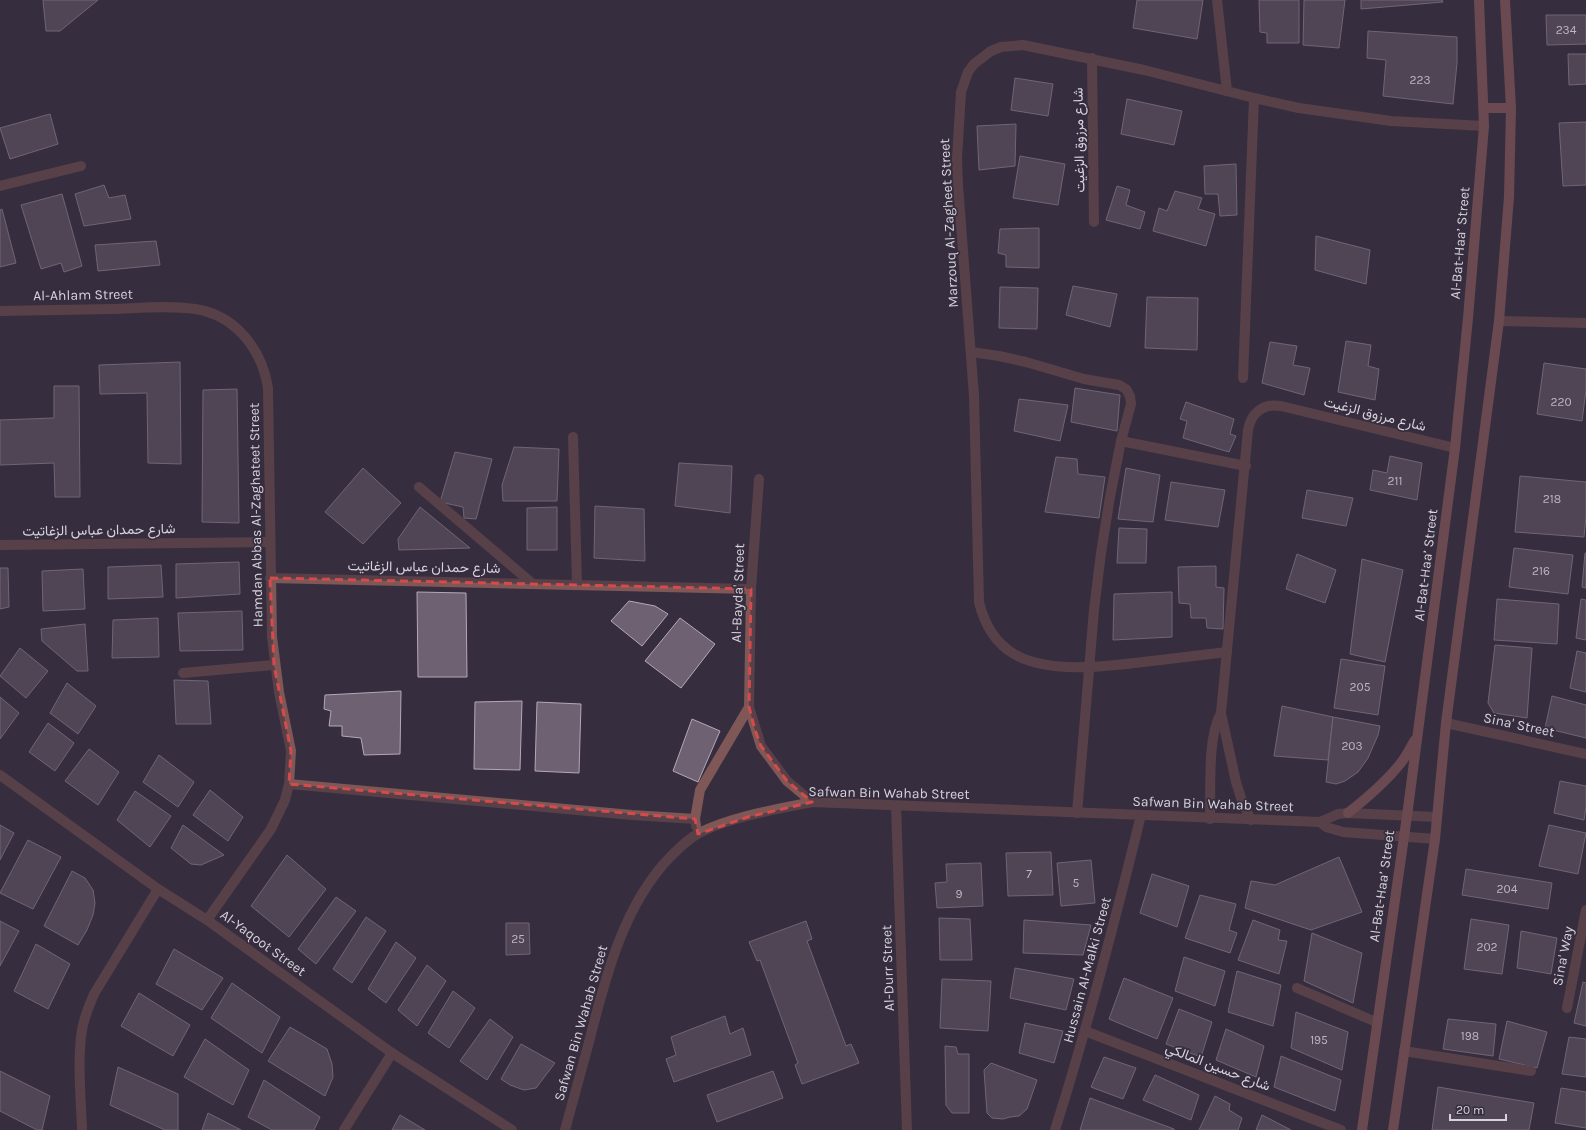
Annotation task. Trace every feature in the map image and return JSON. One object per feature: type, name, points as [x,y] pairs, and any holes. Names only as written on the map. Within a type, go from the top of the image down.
[{"type":"street","points":[[1217,0],[1227,91]]},
{"type":"street","name":"Al-Bat-Haa’ Street","points":[[1362,1130],[1376,1022],[1407,816],[1455,448],[1468,318],[1484,126],[1479,0]]},
{"type":"street","points":[[1393,1130],[1435,839],[1446,724],[1499,321],[1509,197],[1511,108],[1505,0]]},
{"type":"street","name":"Marzouq Al-Zagheet Street","points":[[1227,652],[1111,666],[1090,667],[1054,665],[1036,662],[1019,656],[1003,646],[994,637],[987,626],[982,615],[978,590],[975,433],[971,352],[958,185],[958,130],[963,82],[974,64],[992,51],[1002,47],[1023,45],[1092,58],[1299,108],[1383,120],[1484,126]]},
{"type":"street","name":"شارع مرزوق الزغيت","points":[[1092,58],[1094,222]]},
{"type":"street","points":[[1243,378],[1254,98]]},
{"type":"street","points":[[1484,108],[1511,108]]},
{"type":"street","points":[[0,186],[81,166]]},
{"type":"street","name":"Al-Ahlam Street","points":[[0,311],[166,308]]},
{"type":"street","name":"Hamdan Abbas Al-Zaghateet Street","points":[[166,308],[196,309],[223,319],[245,337],[254,348],[261,361],[268,388],[270,615],[274,664],[291,751],[289,784],[285,800],[271,829],[207,920]]},
{"type":"street","points":[[1499,321],[1586,323]]},
{"type":"street","points":[[971,352],[1020,360],[1084,379],[1122,387],[1128,392],[1131,400],[1121,441],[1101,553],[1077,813]]},
{"type":"street","name":"شارع مرزوق الزغيت","points":[[1221,713],[1246,466],[1248,430],[1252,418],[1256,412],[1268,406],[1274,405],[1288,407],[1455,448]]},
{"type":"street","points":[[573,437],[577,584]]},
{"type":"street","points":[[1121,441],[1246,466]]},
{"type":"street","name":"Al-Bayda' Street","points":[[759,479],[751,589],[749,707],[761,746],[787,781],[812,802]]},
{"type":"street","points":[[420,487],[533,584]]},
{"type":"street","name":"شارع حمدان عباس الزغاتيت","points":[[0,545],[270,542]]},
{"type":"street","name":"شارع حمدان عباس الزغاتيت","points":[[270,578],[751,589]]},
{"type":"street","points":[[183,672],[274,664]]},
{"type":"street","name":"Al-Bayda' Street","points":[[698,834],[695,819],[700,790],[749,707]]},
{"type":"street","points":[[1210,819],[1213,737],[1217,721],[1221,713]]},
{"type":"street","points":[[1221,713],[1236,782],[1243,804],[1251,820]]},
{"type":"street","name":"Sina' Street","points":[[1446,724],[1586,754]]},
{"type":"street","points":[[1348,813],[1374,793],[1390,776],[1401,763],[1418,734]]},
{"type":"street","name":"Al-Yaqoot Street","points":[[0,775],[158,889],[207,920],[392,1053],[512,1130]]},
{"type":"street","points":[[289,784],[639,816],[695,819]]},
{"type":"street","name":"Safwan Bin Wahab Street","points":[[565,1130],[607,974],[641,894],[662,865],[682,845],[698,834],[714,827],[748,817],[812,802],[1210,819],[1320,822],[1338,814],[1348,813],[1437,817]]},
{"type":"street","name":"Al-Durr Street","points":[[896,806],[907,1130]]},
{"type":"street","name":"Hussain Al-Malki Street","points":[[1055,1130],[1085,1031],[1115,923],[1141,815]]},
{"type":"street","name":"Safwan Bin Wahab Street","points":[[1320,822],[1326,827],[1343,832],[1435,839]]},
{"type":"street","points":[[82,1130],[81,1050],[82,1030],[86,1012],[94,994],[158,889]]},
{"type":"street","name":"Sina' Way","points":[[1567,1008],[1586,910]]},
{"type":"street","points":[[1297,988],[1376,1022]]},
{"type":"street","name":"شارع حسين المالكي","points":[[1085,1031],[1341,1130]]},
{"type":"street","points":[[1404,1050],[1531,1071]]},
{"type":"street","points":[[344,1130],[392,1053]]},
{"type":"highlighted area","points":[[270,578],[751,589],[749,707],[755,730],[761,746],[787,781],[812,802],[748,817],[698,834],[695,819],[289,784],[291,751],[274,665]]},
{"type":"building","points":[[43,0],[98,0],[60,31],[46,31]]},
{"type":"building","points":[[1137,0],[1203,0],[1197,39],[1133,28]]},
{"type":"building","points":[[1259,0],[1299,0],[1299,43],[1267,43],[1267,33],[1260,32]]},
{"type":"building","points":[[1304,0],[1345,0],[1339,48],[1303,45]]},
{"type":"building","points":[[1361,0],[1442,0],[1443,2],[1361,9]]},
{"type":"building","points":[[1546,15],[1586,15],[1586,44],[1547,45]]},
{"type":"building","points":[[1368,31],[1457,37],[1457,63],[1453,104],[1383,96],[1386,60],[1367,58]]},
{"type":"building","points":[[1568,54],[1586,54],[1586,84],[1569,85]]},
{"type":"building","points":[[1015,78],[1053,84],[1048,116],[1011,110]]},
{"type":"building","points":[[1127,99],[1182,111],[1174,145],[1121,134]]},
{"type":"building","points":[[50,114],[58,144],[10,159],[0,128]]},
{"type":"building","points":[[1586,122],[1586,185],[1563,186],[1559,123]]},
{"type":"building","points":[[1016,124],[1015,166],[979,170],[977,126]]},
{"type":"building","points":[[1020,156],[1065,164],[1058,205],[1013,198]]},
{"type":"building","points":[[1236,164],[1237,215],[1220,216],[1218,194],[1205,194],[1204,166]]},
{"type":"building","points":[[104,185],[109,198],[125,195],[131,219],[84,226],[75,194]]},
{"type":"building","points":[[1117,186],[1130,190],[1126,205],[1145,212],[1140,229],[1106,220]]},
{"type":"building","points":[[1175,191],[1202,198],[1198,209],[1215,214],[1206,246],[1153,231],[1159,208],[1167,211]]},
{"type":"building","points":[[62,194],[82,266],[64,272],[61,263],[41,269],[21,205]]},
{"type":"building","points":[[2,209],[16,263],[0,267],[0,210]]},
{"type":"building","points":[[1039,228],[1039,268],[1006,267],[1006,255],[998,253],[1000,229]]},
{"type":"building","points":[[1316,236],[1370,250],[1366,284],[1315,270]]},
{"type":"building","points":[[156,241],[160,265],[98,271],[95,245]]},
{"type":"building","points":[[1073,286],[1117,294],[1110,327],[1066,315]]},
{"type":"building","points":[[1000,287],[1038,288],[1037,329],[999,328]]},
{"type":"building","points":[[1147,297],[1198,298],[1197,350],[1145,348]]},
{"type":"building","points":[[1346,341],[1371,345],[1368,366],[1379,369],[1375,400],[1338,392]]},
{"type":"building","points":[[1270,342],[1297,346],[1293,365],[1310,368],[1304,395],[1262,383]]},
{"type":"building","points":[[180,362],[181,464],[148,463],[147,393],[100,394],[99,365]]},
{"type":"building","points":[[1544,363],[1586,369],[1586,390],[1582,421],[1537,414]]},
{"type":"building","points":[[54,386],[79,386],[80,497],[55,497],[54,463],[0,465],[0,420],[54,418]]},
{"type":"building","points":[[1075,388],[1120,395],[1117,431],[1071,422]]},
{"type":"building","points":[[237,389],[239,523],[202,522],[203,390]]},
{"type":"building","points":[[1019,399],[1068,405],[1060,441],[1014,431]]},
{"type":"building","points":[[1186,402],[1234,419],[1230,434],[1236,436],[1229,452],[1183,438],[1187,421],[1180,419]]},
{"type":"building","points":[[514,447],[559,449],[557,501],[503,501],[502,485]]},
{"type":"building","points":[[455,452],[492,459],[476,519],[464,518],[463,507],[440,502]]},
{"type":"building","points":[[1390,456],[1422,463],[1417,500],[1370,490],[1373,470],[1387,473]]},
{"type":"building","points":[[1056,457],[1077,459],[1078,474],[1105,477],[1099,518],[1045,512]]},
{"type":"building","points":[[679,463],[732,466],[730,513],[675,506]]},
{"type":"building","points":[[363,468],[401,503],[363,544],[325,512]]},
{"type":"building","points":[[1126,468],[1160,475],[1153,522],[1118,519]]},
{"type":"building","points":[[1520,476],[1586,482],[1586,517],[1584,537],[1515,532]]},
{"type":"building","points":[[1171,482],[1225,490],[1218,527],[1165,520]]},
{"type":"building","points":[[1307,490],[1353,498],[1346,526],[1302,518]]},
{"type":"building","points":[[595,506],[644,509],[645,561],[594,558]]},
{"type":"building","points":[[420,507],[470,548],[399,550],[398,539]]},
{"type":"building","points":[[557,507],[557,550],[527,550],[527,508]]},
{"type":"building","points":[[1119,528],[1147,529],[1146,563],[1117,563]]},
{"type":"building","points":[[1514,548],[1573,555],[1568,594],[1509,587]]},
{"type":"building","points":[[1586,553],[1586,588],[1582,587]]},
{"type":"building","points":[[1297,554],[1336,570],[1325,603],[1286,589]]},
{"type":"building","points":[[1362,559],[1403,570],[1385,662],[1350,654]]},
{"type":"building","points":[[239,562],[240,594],[176,598],[176,564]]},
{"type":"building","points":[[161,565],[163,597],[108,599],[108,567]]},
{"type":"building","points":[[1216,566],[1216,587],[1224,588],[1223,629],[1207,628],[1206,618],[1191,618],[1190,604],[1179,603],[1178,567]]},
{"type":"building","points":[[0,568],[8,568],[9,607],[0,609]]},
{"type":"building","points":[[83,569],[85,609],[43,611],[42,571]]},
{"type":"building","points":[[417,592],[466,593],[467,677],[418,677]]},
{"type":"building","points":[[1172,592],[1172,637],[1113,640],[1114,594]]},
{"type":"building","points":[[1497,599],[1559,604],[1557,644],[1494,640]]},
{"type":"building","points":[[1581,599],[1586,600],[1586,640],[1576,638]]},
{"type":"building","points":[[629,601],[655,606],[668,614],[642,646],[611,621]]},
{"type":"building","points":[[242,611],[243,650],[180,651],[178,613]]},
{"type":"building","points":[[158,618],[159,657],[112,658],[113,620]]},
{"type":"building","points":[[680,618],[715,644],[681,688],[645,661]]},
{"type":"building","points":[[85,624],[88,671],[77,671],[42,641],[41,629]]},
{"type":"building","points":[[1495,645],[1532,648],[1527,718],[1494,713],[1488,703]]},
{"type":"building","points":[[20,648],[48,671],[26,698],[0,676]]},
{"type":"building","points":[[1577,651],[1586,653],[1586,692],[1570,688]]},
{"type":"building","points":[[1341,659],[1385,666],[1378,715],[1334,708]]},
{"type":"building","points":[[174,680],[208,681],[211,724],[176,724]]},
{"type":"building","points":[[67,683],[96,706],[78,734],[50,713]]},
{"type":"building","points":[[401,691],[400,754],[364,755],[361,738],[342,736],[342,726],[329,726],[331,711],[324,709],[325,695]]},
{"type":"building","points":[[1552,696],[1586,705],[1586,738],[1545,728]]},
{"type":"building","points":[[0,697],[19,713],[0,739]]},
{"type":"building","points":[[522,701],[520,770],[474,769],[475,702]]},
{"type":"building","points":[[537,702],[581,704],[579,773],[535,771]]},
{"type":"building","points":[[1282,706],[1333,717],[1328,760],[1274,756]]},
{"type":"building","points":[[1333,717],[1380,726],[1378,735],[1368,758],[1358,772],[1345,781],[1336,784],[1326,782]]},
{"type":"building","points":[[692,719],[720,731],[698,782],[673,771]]},
{"type":"building","points":[[48,723],[74,743],[55,771],[29,752]]},
{"type":"building","points":[[89,749],[119,772],[98,805],[65,781]]},
{"type":"building","points":[[159,755],[194,782],[178,807],[143,782]]},
{"type":"building","points":[[1560,781],[1586,786],[1586,807],[1584,820],[1554,813]]},
{"type":"building","points":[[210,790],[243,817],[228,841],[193,815]]},
{"type":"building","points":[[135,791],[171,816],[150,847],[117,820]]},
{"type":"building","points":[[0,825],[14,833],[0,860]]},
{"type":"building","points":[[183,825],[224,855],[201,865],[191,864],[171,848]]},
{"type":"building","points":[[1549,825],[1586,833],[1578,874],[1539,866]]},
{"type":"building","points":[[28,840],[61,857],[33,909],[0,893]]},
{"type":"building","points":[[1051,852],[1053,895],[1008,896],[1006,853]]},
{"type":"building","points":[[287,855],[326,889],[289,937],[251,906]]},
{"type":"building","points":[[1339,857],[1362,912],[1311,930],[1245,908],[1251,881],[1275,885]]},
{"type":"building","points":[[1091,860],[1095,903],[1061,906],[1057,863]]},
{"type":"building","points":[[981,863],[983,906],[937,908],[935,883],[947,882],[946,864]]},
{"type":"building","points":[[1466,869],[1552,883],[1548,909],[1462,895]]},
{"type":"building","points":[[72,871],[85,878],[93,890],[95,903],[93,915],[87,930],[78,945],[44,926]]},
{"type":"building","points":[[1152,874],[1189,886],[1177,927],[1140,913]]},
{"type":"building","points":[[1200,895],[1236,904],[1229,930],[1237,933],[1230,953],[1185,938]]},
{"type":"building","points":[[336,897],[356,911],[316,964],[298,949]]},
{"type":"building","points":[[366,917],[386,931],[352,983],[333,969]]},
{"type":"building","points":[[939,918],[970,919],[972,960],[940,960]]},
{"type":"building","points":[[1471,919],[1509,925],[1502,974],[1464,969]]},
{"type":"building","points":[[1024,920],[1091,925],[1083,955],[1023,953]]},
{"type":"building","points":[[1253,920],[1280,930],[1278,940],[1287,941],[1279,974],[1238,960]]},
{"type":"building","points":[[0,921],[19,931],[0,966]]},
{"type":"building","points":[[806,921],[812,939],[807,941],[846,1046],[851,1044],[859,1063],[802,1084],[795,1065],[798,1063],[760,960],[757,961],[749,942]]},
{"type":"building","points":[[506,923],[529,923],[530,954],[506,955]]},
{"type":"building","points":[[1521,931],[1557,938],[1551,974],[1517,968]]},
{"type":"building","points":[[1312,933],[1362,953],[1353,1003],[1304,981]]},
{"type":"building","points":[[396,942],[416,958],[386,1003],[368,989]]},
{"type":"building","points":[[36,944],[70,964],[48,1009],[14,991]]},
{"type":"building","points":[[174,949],[223,978],[202,1010],[156,984]]},
{"type":"building","points":[[1184,957],[1225,971],[1215,1006],[1175,991]]},
{"type":"building","points":[[427,965],[446,981],[417,1026],[398,1010]]},
{"type":"building","points":[[1015,968],[1074,979],[1066,1010],[1010,998]]},
{"type":"building","points":[[1237,971],[1281,985],[1273,1026],[1228,1012]]},
{"type":"building","points":[[1124,978],[1173,998],[1157,1039],[1109,1019]]},
{"type":"building","points":[[942,979],[991,981],[988,1031],[940,1028]]},
{"type":"building","points":[[1583,982],[1586,983],[1586,1026],[1574,1023]]},
{"type":"building","points":[[232,983],[280,1017],[262,1053],[211,1018]]},
{"type":"building","points":[[453,991],[475,1008],[449,1048],[428,1033]]},
{"type":"building","points":[[139,993],[190,1025],[173,1056],[121,1026]]},
{"type":"building","points":[[1179,1009],[1212,1022],[1201,1057],[1166,1044]]},
{"type":"building","points":[[1296,1012],[1348,1032],[1342,1070],[1291,1048]]},
{"type":"building","points":[[725,1016],[730,1034],[743,1028],[751,1055],[674,1082],[666,1059],[676,1055],[671,1037]]},
{"type":"building","points":[[490,1019],[513,1037],[487,1080],[460,1061]]},
{"type":"building","points":[[1448,1019],[1496,1024],[1493,1056],[1443,1049]]},
{"type":"building","points":[[1507,1021],[1547,1032],[1537,1068],[1499,1059]]},
{"type":"building","points":[[1025,1023],[1063,1031],[1054,1063],[1019,1053]]},
{"type":"building","points":[[290,1027],[327,1049],[332,1064],[333,1077],[325,1096],[268,1061]]},
{"type":"building","points":[[1226,1029],[1264,1046],[1256,1077],[1216,1060]]},
{"type":"building","points":[[1569,1037],[1586,1039],[1586,1077],[1562,1074]]},
{"type":"building","points":[[205,1039],[249,1070],[233,1105],[184,1077]]},
{"type":"building","points":[[521,1044],[555,1063],[536,1088],[524,1090],[510,1085],[501,1079]]},
{"type":"building","points":[[945,1046],[956,1047],[958,1054],[969,1054],[969,1113],[952,1113],[946,1105]]},
{"type":"building","points":[[1281,1056],[1341,1080],[1335,1111],[1274,1087]]},
{"type":"building","points":[[1104,1057],[1136,1068],[1123,1099],[1091,1087]]},
{"type":"building","points":[[991,1063],[1037,1080],[1027,1109],[1019,1116],[1003,1119],[992,1118],[987,1113],[984,1070]]},
{"type":"building","points":[[118,1067],[178,1094],[178,1130],[165,1130],[110,1105]]},
{"type":"building","points":[[0,1071],[50,1096],[42,1130],[37,1130],[0,1111]]},
{"type":"building","points":[[773,1071],[783,1098],[717,1122],[707,1095]]},
{"type":"building","points":[[1155,1075],[1199,1095],[1191,1120],[1143,1100]]},
{"type":"building","points":[[264,1080],[320,1117],[314,1130],[272,1130],[248,1117]]},
{"type":"building","points":[[1438,1087],[1534,1103],[1529,1130],[1432,1130]]},
{"type":"building","points":[[1561,1088],[1586,1092],[1586,1128],[1555,1123]]},
{"type":"building","points":[[1215,1096],[1230,1104],[1229,1110],[1242,1118],[1238,1130],[1199,1130]]},
{"type":"building","points":[[1090,1098],[1174,1129],[1174,1130],[1080,1130]]},
{"type":"building","points":[[208,1113],[241,1130],[202,1130]]},
{"type":"building","points":[[400,1115],[425,1130],[392,1130]]},
{"type":"building","points":[[1262,1115],[1291,1130],[1256,1130]]}]
